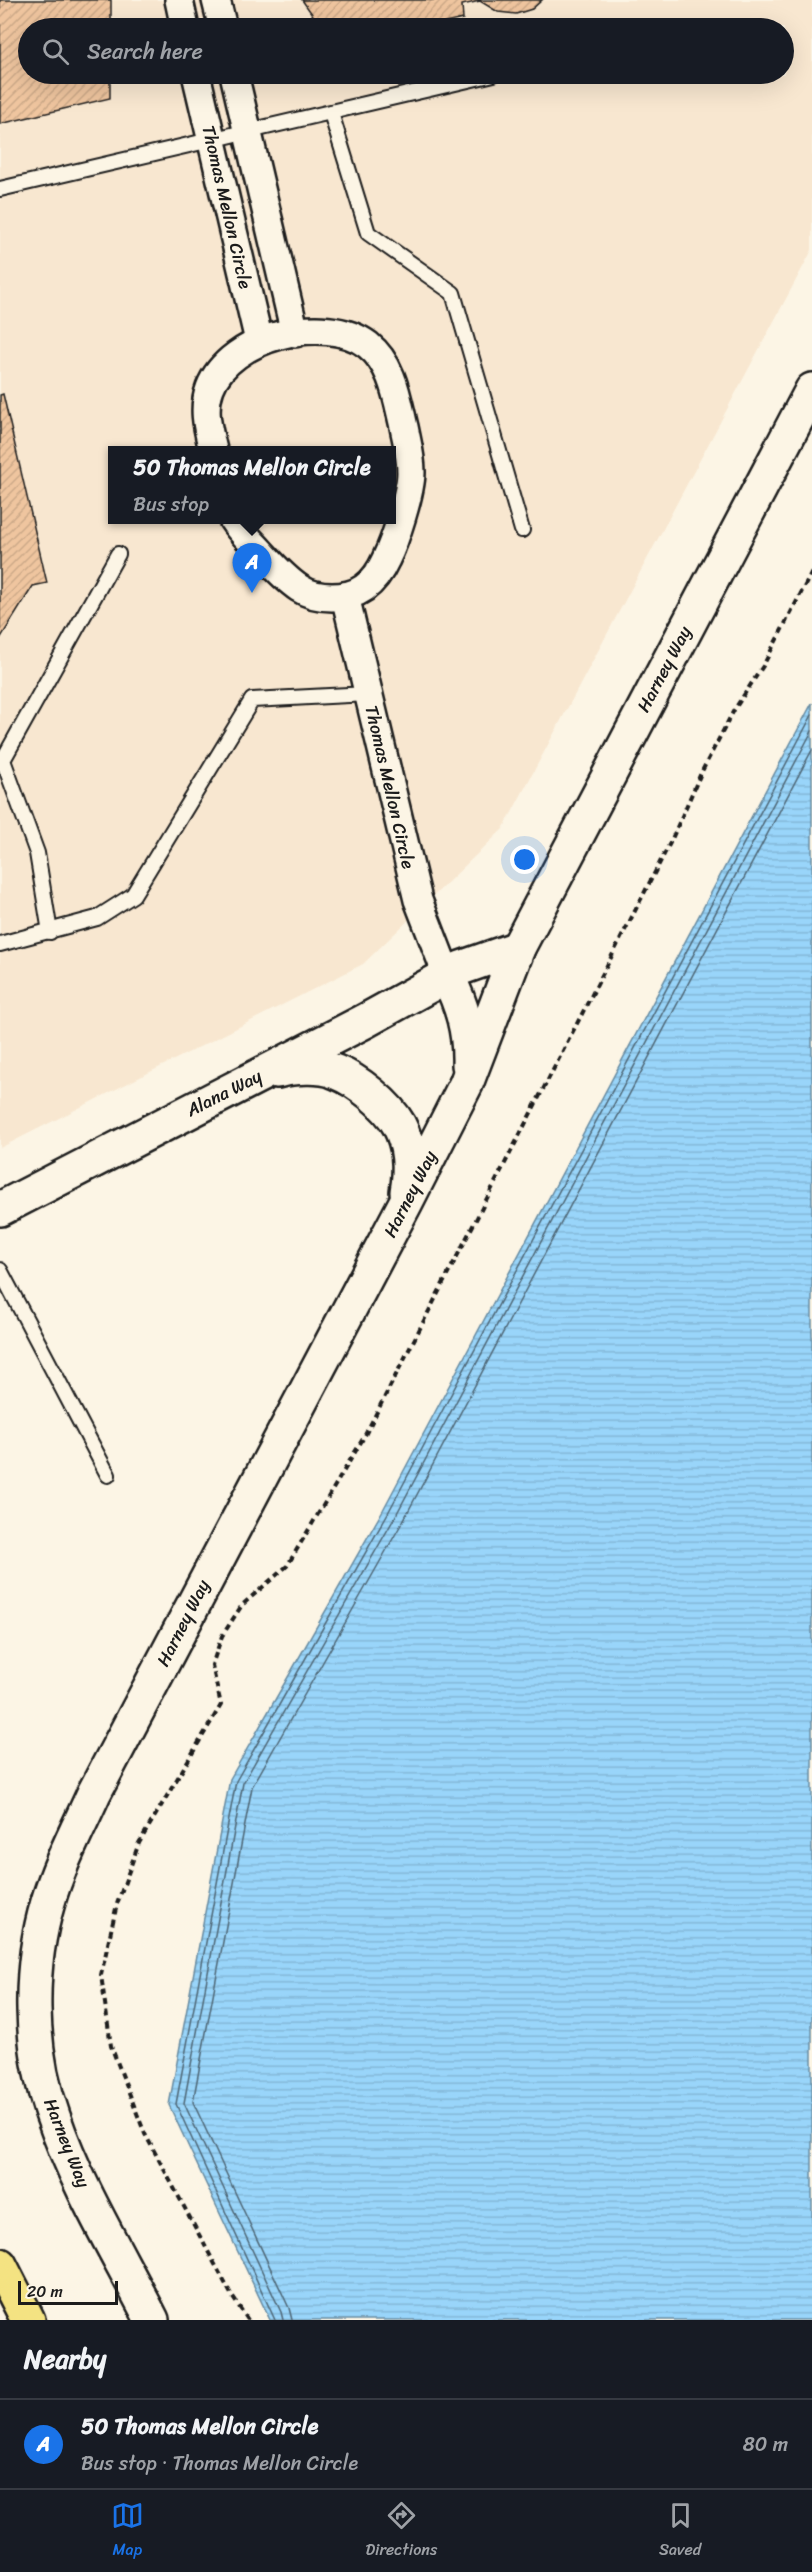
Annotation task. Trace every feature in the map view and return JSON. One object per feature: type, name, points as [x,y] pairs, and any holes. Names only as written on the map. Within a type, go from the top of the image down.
[{"type":"highway","points":[[0,2265],[28,2320]]},
{"type":"street","points":[[179,0],[183,18]]},
{"type":"street","points":[[216,0],[220,18]]},
{"type":"street","name":"Thomas Mellon Circle","points":[[198,84],[259,341]]},
{"type":"street","name":"Thomas Mellon Circle","points":[[236,84],[295,333]]},
{"type":"street","points":[[212,446],[205,408],[211,387],[222,368],[259,341],[295,333],[328,331],[349,336],[368,345],[384,362],[395,385],[411,457],[411,474],[408,492],[388,556],[378,574],[364,588],[345,596],[324,597],[301,590],[285,577],[237,524]]},
{"type":"street","name":"Harney Way","points":[[152,2320],[72,2165],[52,2115],[39,2060],[34,2003],[37,1951],[46,1911],[65,1855],[94,1793],[466,1084],[518,948],[812,390]]},
{"type":"street","name":"Thomas Mellon Circle","points":[[345,596],[418,900],[447,975]]},
{"type":"street","points":[[466,1084],[469,1064],[464,1014],[447,975],[518,948]]},
{"type":"street","name":"Alana Way","points":[[0,1209],[365,1021],[447,975]]},
{"type":"street","points":[[252,1078],[285,1069],[315,1068],[335,1071],[367,1090],[399,1124],[409,1155],[410,1180],[406,1202]]},
{"type":"lane","points":[[0,189],[451,84]]},
{"type":"lane","points":[[331,112],[368,233],[453,293],[522,530]]},
{"type":"lane","points":[[50,932],[37,853],[3,760],[118,554]]},
{"type":"lane","points":[[0,944],[97,918],[133,895],[252,700],[368,694]]},
{"type":"lane","points":[[0,1270],[108,1475]]},
{"type":"path","points":[[248,2320],[232,2296],[145,2134],[111,2046],[101,1975],[117,1904],[139,1843],[221,1705],[212,1665],[222,1636],[242,1605],[287,1566],[364,1437],[671,841],[701,772],[734,710],[763,666],[812,572]]},
{"type":"shaded area","points":[[0,0],[812,0],[812,250],[503,829],[363,964],[0,1148]]},
{"type":"water","points":[[812,703],[812,2320],[270,2320],[169,2105],[230,1779],[383,1510]]},
{"type":"building","points":[[0,0],[111,0],[111,18],[18,18],[18,84],[110,84],[110,98],[0,124]]},
{"type":"building","points":[[302,0],[542,0],[532,9],[516,14],[498,12],[480,1],[462,5],[463,18],[315,18]]},
{"type":"building","points":[[3,394],[47,583],[33,586],[0,639],[0,395]]},
{"type":"place","name":"50 Thomas Mellon Circle","points":[[252,593]]}]
